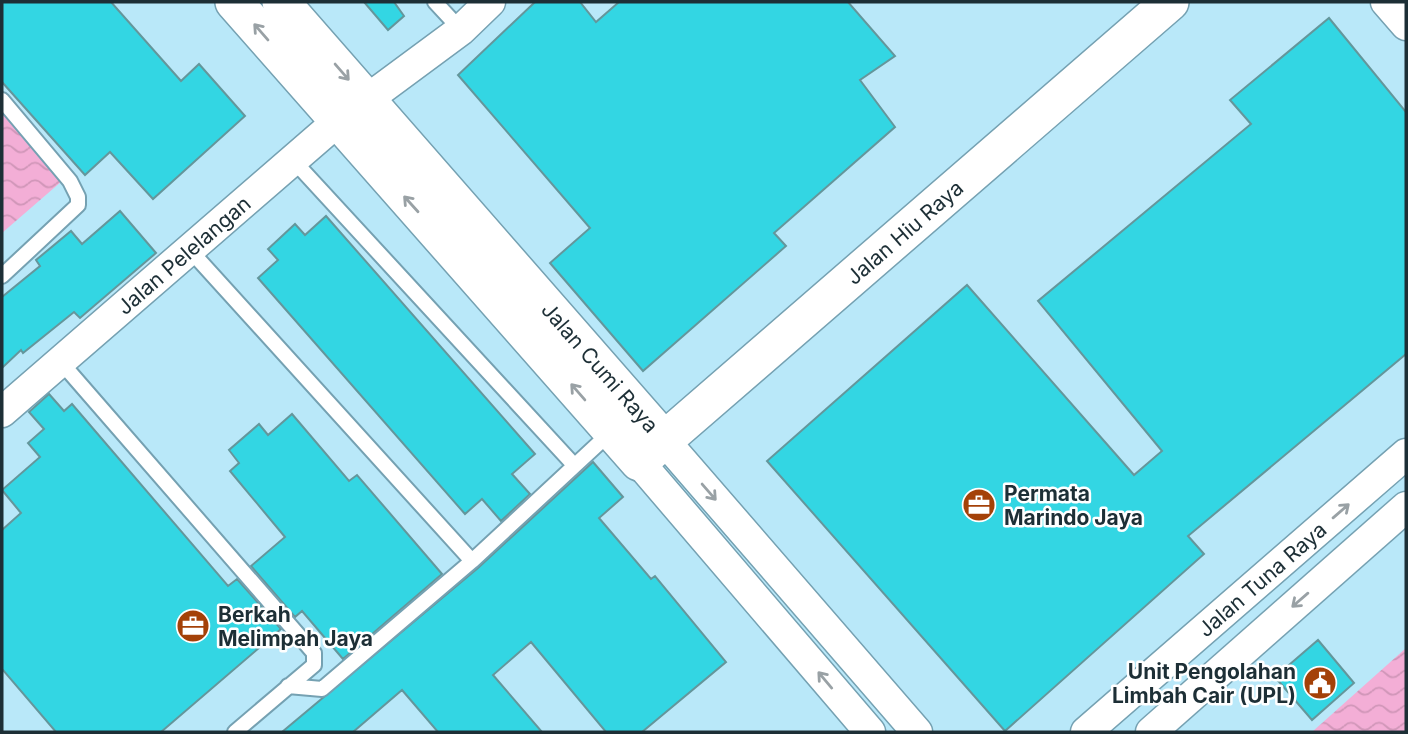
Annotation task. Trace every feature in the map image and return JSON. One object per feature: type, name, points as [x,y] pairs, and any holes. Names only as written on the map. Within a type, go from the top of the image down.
[{"type":"street","name":"Jalan Cumi Raya","points":[[234,2],[338,121],[463,236],[652,451],[917,732]]},
{"type":"street","name":"Jalan Cumi Raya","points":[[281,2],[366,99],[463,236]]},
{"type":"street","name":"Jalan Pelelangan","points":[[2,412],[338,121],[461,30],[490,2]]},
{"type":"street","name":"Jalan Hiu Raya","points":[[652,451],[1170,2]]},
{"type":"street","points":[[1386,2],[1406,24]]},
{"type":"street","name":"Jalan Cumi Raya","points":[[532,313],[612,430],[652,451],[847,706],[870,732]]},
{"type":"street","name":"Jalan Tuna Raya","points":[[1086,732],[1143,686],[1406,454]]},
{"type":"street","points":[[1368,486],[1401,511]]},
{"type":"street","name":"Jalan Tuna Raya","points":[[1160,724],[1401,511]]},
{"type":"street","points":[[847,706],[873,683]]},
{"type":"street","points":[[1143,686],[1160,724]]},
{"type":"lane","points":[[435,2],[461,30]]},
{"type":"lane","points":[[2,100],[70,181],[78,197],[78,205],[2,276]]},
{"type":"lane","points":[[293,160],[574,465]]},
{"type":"lane","points":[[189,249],[472,561]]},
{"type":"lane","points":[[60,361],[314,653],[314,665],[235,732]]},
{"type":"lane","points":[[288,687],[322,689],[472,561],[612,430]]},
{"type":"water","points":[[2,112],[62,181],[2,233]]},
{"type":"water","points":[[1406,648],[1406,732],[1312,732]]},
{"type":"building","points":[[2,2],[111,2],[181,81],[199,64],[245,116],[153,199],[110,152],[85,175],[2,82]]},
{"type":"building","points":[[364,2],[394,2],[404,16],[388,30]]},
{"type":"building","points":[[535,2],[580,2],[596,22],[619,2],[848,2],[895,56],[860,80],[895,127],[774,233],[786,246],[643,371],[550,263],[590,228],[458,75]]},
{"type":"building","points":[[1329,18],[1406,112],[1406,354],[1188,536],[1204,554],[1005,731],[767,461],[967,285],[1134,475],[1162,451],[1038,301],[1251,124],[1230,100]]},
{"type":"building","points":[[120,211],[156,253],[80,318],[74,312],[23,353],[21,350],[2,368],[2,297],[40,266],[36,260],[71,231],[82,244]]},
{"type":"building","points":[[326,216],[535,454],[512,474],[530,494],[501,521],[482,499],[465,514],[258,278],[278,260],[268,249],[295,224],[305,235]]},
{"type":"building","points":[[49,394],[64,411],[72,404],[228,586],[237,579],[281,629],[161,732],[56,732],[2,669],[2,530],[21,513],[2,490],[40,457],[28,443],[44,429],[29,412]]},
{"type":"building","points":[[292,414],[349,481],[357,475],[442,574],[343,659],[302,611],[295,617],[251,566],[285,537],[230,471],[239,463],[229,450],[259,424],[268,435]]},
{"type":"building","points":[[593,462],[623,497],[599,518],[651,579],[655,576],[726,662],[642,732],[606,732],[531,642],[493,675],[542,732],[438,732],[402,690],[353,732],[282,732],[478,568]]},
{"type":"building","points":[[1318,640],[1354,683],[1312,720],[1275,677]]},
{"type":"place","name":"Permata Marindo Jaya","points":[[979,505]]},
{"type":"place","name":"Berkah Melimpah Jaya","points":[[193,626]]},
{"type":"place","name":"Unit Pengolahan Limbah Cair (UPL)","points":[[1320,683]]}]
